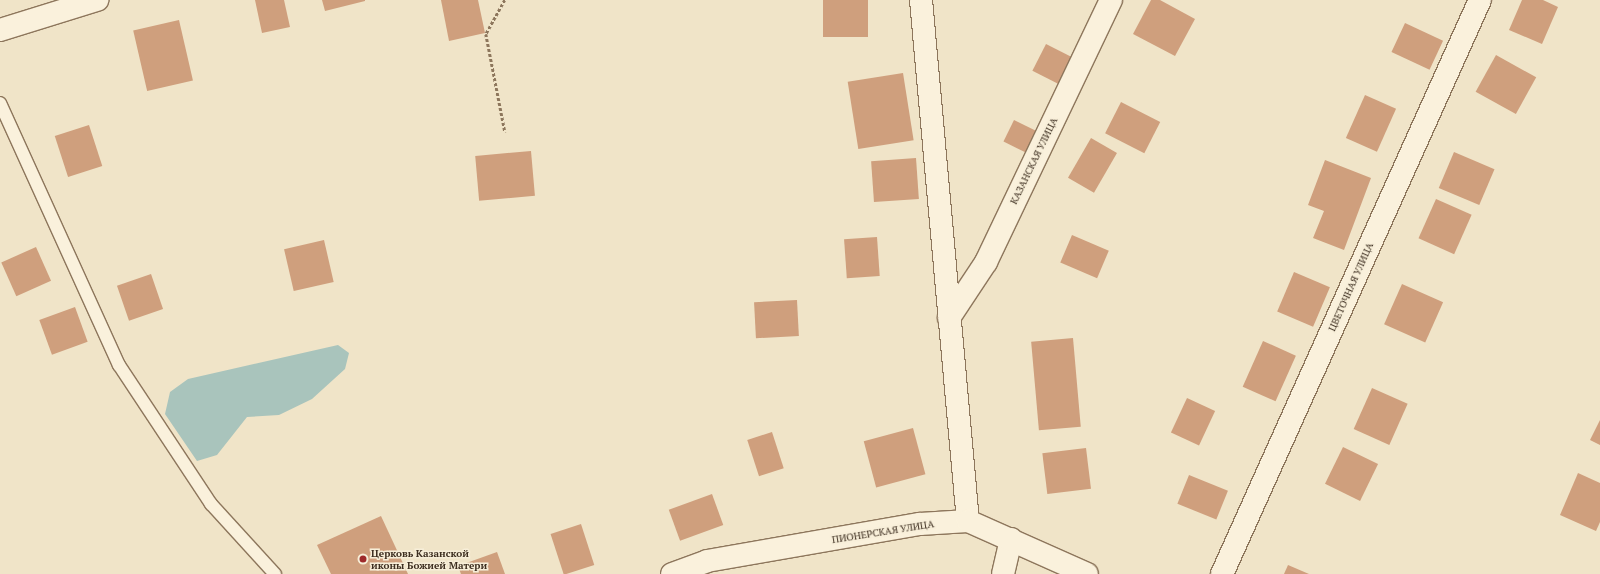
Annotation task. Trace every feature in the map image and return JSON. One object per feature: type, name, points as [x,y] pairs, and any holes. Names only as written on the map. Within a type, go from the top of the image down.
[{"type":"street","points":[[0,30],[97,0]]},
{"type":"street","points":[[921,0],[968,521]]},
{"type":"street","name":"КАЗАНСКАЯ УЛИЦА","points":[[949,318],[986,262],[1111,0]]},
{"type":"street","name":"ЦВЕТОЧНАЯ УЛИЦА","points":[[1222,574],[1480,0]]},
{"type":"street","name":"ПИОНЕРСКАЯ УЛИЦА","points":[[672,574],[707,561],[920,524],[968,521],[1087,574]]},
{"type":"street","points":[[1003,574],[1011,539]]},
{"type":"lane","points":[[0,103],[119,365],[211,504],[275,574]]},
{"type":"path","points":[[505,0],[486,34],[505,132]]},
{"type":"water","points":[[338,345],[349,353],[345,369],[312,399],[279,415],[247,417],[217,455],[197,461],[165,414],[170,392],[188,379]]},
{"type":"building","points":[[255,0],[284,0],[290,27],[262,33]]},
{"type":"building","points":[[322,0],[365,0],[365,1],[325,11]]},
{"type":"building","points":[[441,0],[478,0],[485,33],[449,41]]},
{"type":"building","points":[[823,0],[868,0],[868,37],[823,37]]},
{"type":"building","points":[[1151,0],[1160,0],[1195,19],[1175,56],[1133,34]]},
{"type":"building","points":[[1522,0],[1543,0],[1558,7],[1542,44],[1509,30]]},
{"type":"building","points":[[179,20],[193,80],[147,91],[133,31]]},
{"type":"building","points":[[1405,23],[1443,41],[1430,70],[1391,52]]},
{"type":"building","points":[[1046,44],[1078,60],[1064,87],[1032,71]]},
{"type":"building","points":[[1496,55],[1536,77],[1516,114],[1476,92]]},
{"type":"building","points":[[903,73],[914,140],[858,149],[848,82]]},
{"type":"building","points":[[1365,95],[1396,109],[1377,152],[1346,138]]},
{"type":"building","points":[[1121,102],[1160,122],[1144,153],[1105,133]]},
{"type":"building","points":[[1014,120],[1045,135],[1034,156],[1003,142]]},
{"type":"building","points":[[89,125],[102,166],[68,177],[55,136]]},
{"type":"building","points":[[1091,138],[1117,153],[1094,193],[1068,178]]},
{"type":"building","points":[[531,151],[535,196],[479,201],[475,156]]},
{"type":"building","points":[[1454,152],[1495,169],[1479,205],[1439,188]]},
{"type":"building","points":[[916,158],[919,199],[874,202],[871,161]]},
{"type":"building","points":[[1325,160],[1371,178],[1344,250],[1313,238],[1324,211],[1308,205]]},
{"type":"building","points":[[1436,199],[1472,215],[1454,254],[1419,238]]},
{"type":"building","points":[[1072,235],[1109,251],[1097,278],[1060,263]]},
{"type":"building","points":[[877,237],[880,276],[847,278],[844,239]]},
{"type":"building","points":[[324,240],[334,282],[294,291],[284,249]]},
{"type":"building","points":[[36,247],[51,281],[16,296],[1,262]]},
{"type":"building","points":[[1294,272],[1330,287],[1313,327],[1277,312]]},
{"type":"building","points":[[151,274],[163,309],[129,321],[117,286]]},
{"type":"building","points":[[1402,284],[1443,302],[1425,342],[1384,324]]},
{"type":"building","points":[[797,300],[799,336],[756,338],[754,302]]},
{"type":"building","points":[[75,307],[88,342],[52,355],[39,320]]},
{"type":"building","points":[[1073,338],[1081,427],[1039,430],[1031,342]]},
{"type":"building","points":[[1263,341],[1296,356],[1276,401],[1243,387]]},
{"type":"building","points":[[1372,388],[1408,404],[1389,445],[1354,429]]},
{"type":"building","points":[[1187,398],[1215,411],[1199,446],[1171,432]]},
{"type":"building","points":[[1600,420],[1600,445],[1590,440]]},
{"type":"building","points":[[913,428],[925,474],[876,488],[864,441]]},
{"type":"building","points":[[772,432],[784,468],[759,476],[747,440]]},
{"type":"building","points":[[1343,447],[1378,464],[1360,501],[1325,484]]},
{"type":"building","points":[[1086,448],[1091,489],[1047,494],[1042,453]]},
{"type":"building","points":[[1578,473],[1600,483],[1600,522],[1596,531],[1560,515]]},
{"type":"building","points":[[1189,475],[1228,491],[1216,519],[1177,504]]},
{"type":"building","points":[[712,494],[723,525],[680,541],[669,510]]},
{"type":"building","name":"Церковь Казанской иконы Божией Матери","points":[[381,516],[408,574],[331,574],[317,545]]},
{"type":"building","points":[[581,524],[594,565],[564,574],[551,534]]},
{"type":"building","points":[[497,552],[505,574],[461,574],[458,566]]},
{"type":"building","points":[[1288,565],[1309,574],[1284,574]]},
{"type":"place","name":"Церковь Казанской иконы Божией Матери","points":[[363,559]]}]
